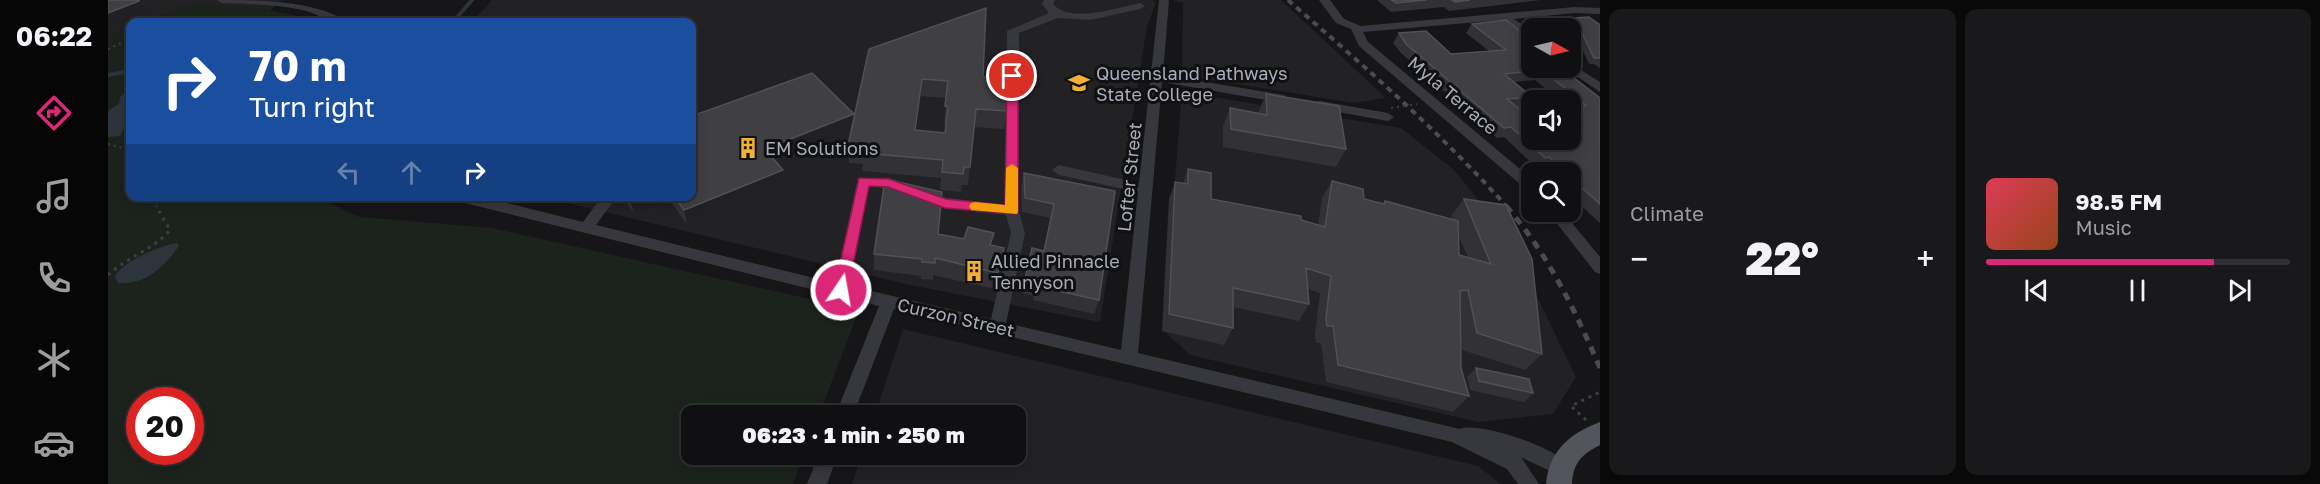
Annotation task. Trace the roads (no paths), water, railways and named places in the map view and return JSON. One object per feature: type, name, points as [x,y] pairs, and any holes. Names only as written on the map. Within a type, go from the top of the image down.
[{"type":"main road","points":[[1560,475],[1572,448],[1594,427]]},
{"type":"street","points":[[222,0],[278,3],[315,10],[332,18]]},
{"type":"street","points":[[1050,0],[1047,4],[1055,15]]},
{"type":"street","points":[[1126,0],[1140,6]]},
{"type":"street","name":"Myla Terrace","points":[[1324,0],[1340,21],[1356,28],[1363,44],[1521,178]]},
{"type":"street","points":[[997,327],[1018,233],[1012,211],[1013,31],[1055,15],[1067,18],[1082,17],[1140,6],[1164,5]]},
{"type":"street","name":"Lofter Street","points":[[1129,358],[1164,5]]},
{"type":"street","points":[[1356,28],[1575,10],[1600,11]]},
{"type":"street","points":[[1503,16],[1521,29]]},
{"type":"street","points":[[1581,74],[1600,88]]},
{"type":"street","points":[[1157,78],[1387,112]]},
{"type":"street","points":[[1059,170],[1146,189]]},
{"type":"street","points":[[841,290],[863,181],[889,183],[945,203],[1012,211]]},
{"type":"street","name":"Curzon Street","points":[[479,201],[889,302],[1455,435],[1488,436],[1509,442],[1560,475]]},
{"type":"street","points":[[587,227],[605,203],[604,201]]},
{"type":"street","points":[[1563,222],[1600,268]]},
{"type":"street","points":[[848,405],[889,302]]},
{"type":"street","name":"Curzon Street","points":[[1455,435],[1514,463],[1525,475],[1529,484]]},
{"type":"street","points":[[818,484],[825,465]]},
{"type":"waterway","points":[[456,18],[472,0]]},
{"type":"waterway","points":[[108,75],[126,72]]},
{"type":"railway","points":[[1288,0],[1428,126],[1507,207]]},
{"type":"railway","points":[[1506,206],[1548,263],[1581,325],[1600,368]]},
{"type":"place","name":"Queensland Pathways State College","points":[[1079,83]]},
{"type":"place","name":"EM Solutions","points":[[748,148]]},
{"type":"place","name":"Allied Pinnacle Tennyson","points":[[974,271]]}]
